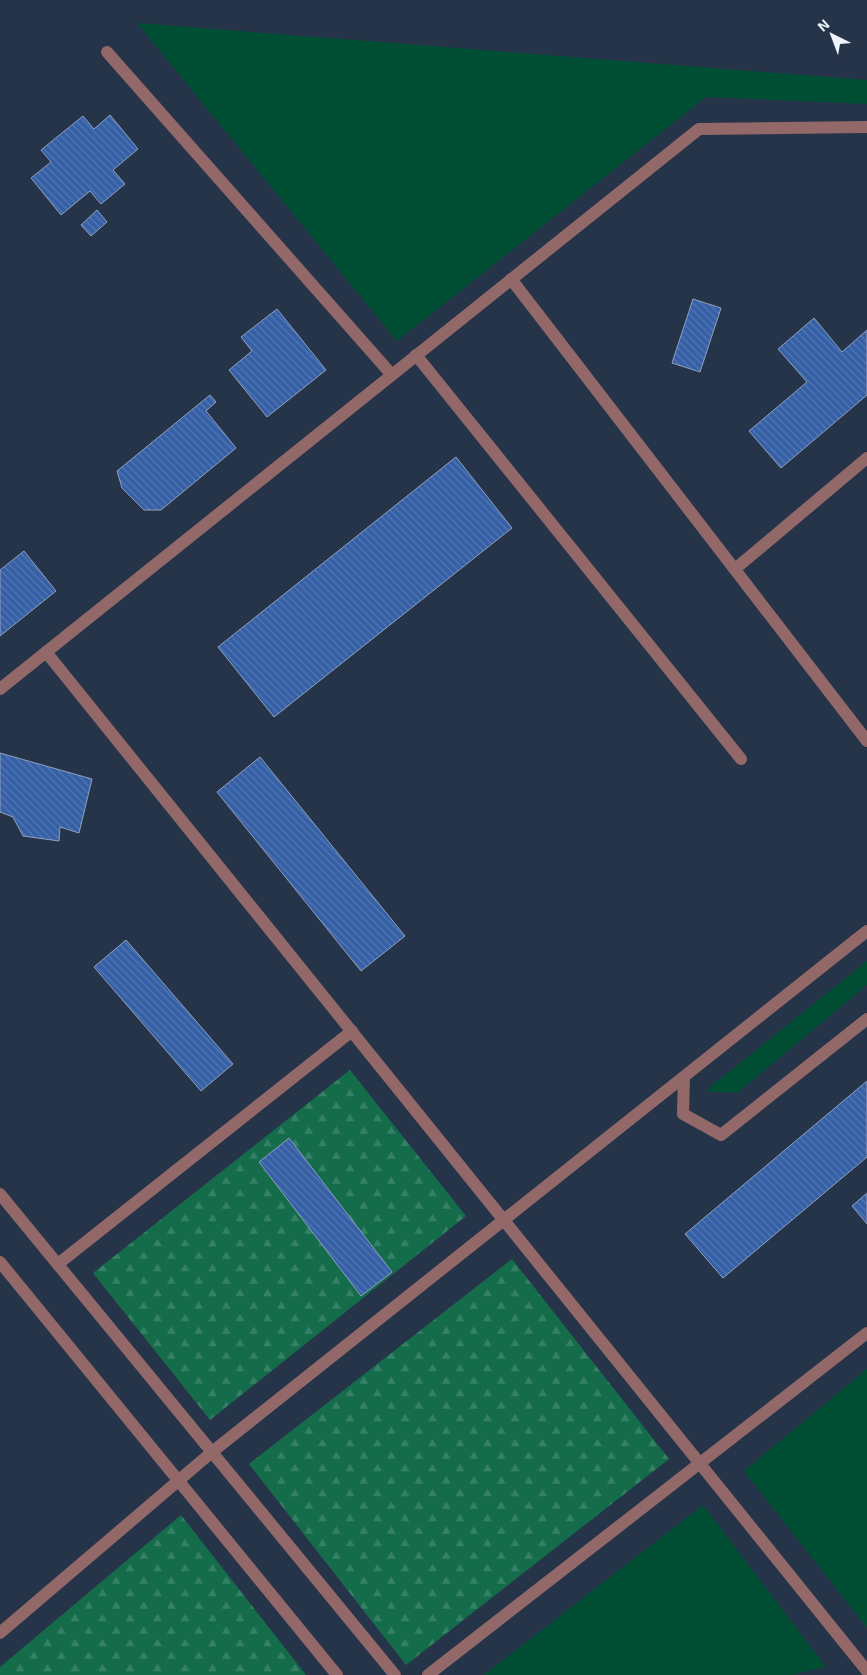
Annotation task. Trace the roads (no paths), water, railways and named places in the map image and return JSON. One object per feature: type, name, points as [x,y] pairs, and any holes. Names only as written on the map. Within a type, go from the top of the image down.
[{"type":"lane","points":[[107,52],[392,375]]},
{"type":"lane","points":[[0,689],[699,129],[867,127]]},
{"type":"lane","points":[[511,279],[867,741]]},
{"type":"lane","points":[[416,355],[741,759]]},
{"type":"lane","points":[[734,569],[867,458]]},
{"type":"lane","points":[[46,652],[867,1671]]},
{"type":"lane","points":[[0,1634],[212,1452],[867,931]]},
{"type":"lane","points":[[684,1076],[683,1114],[722,1135],[867,1019]]},
{"type":"lane","points":[[58,1264],[352,1032]]},
{"type":"lane","points":[[0,1194],[395,1675]]},
{"type":"lane","points":[[0,1262],[337,1675]]},
{"type":"lane","points":[[428,1675],[867,1333]]}]
